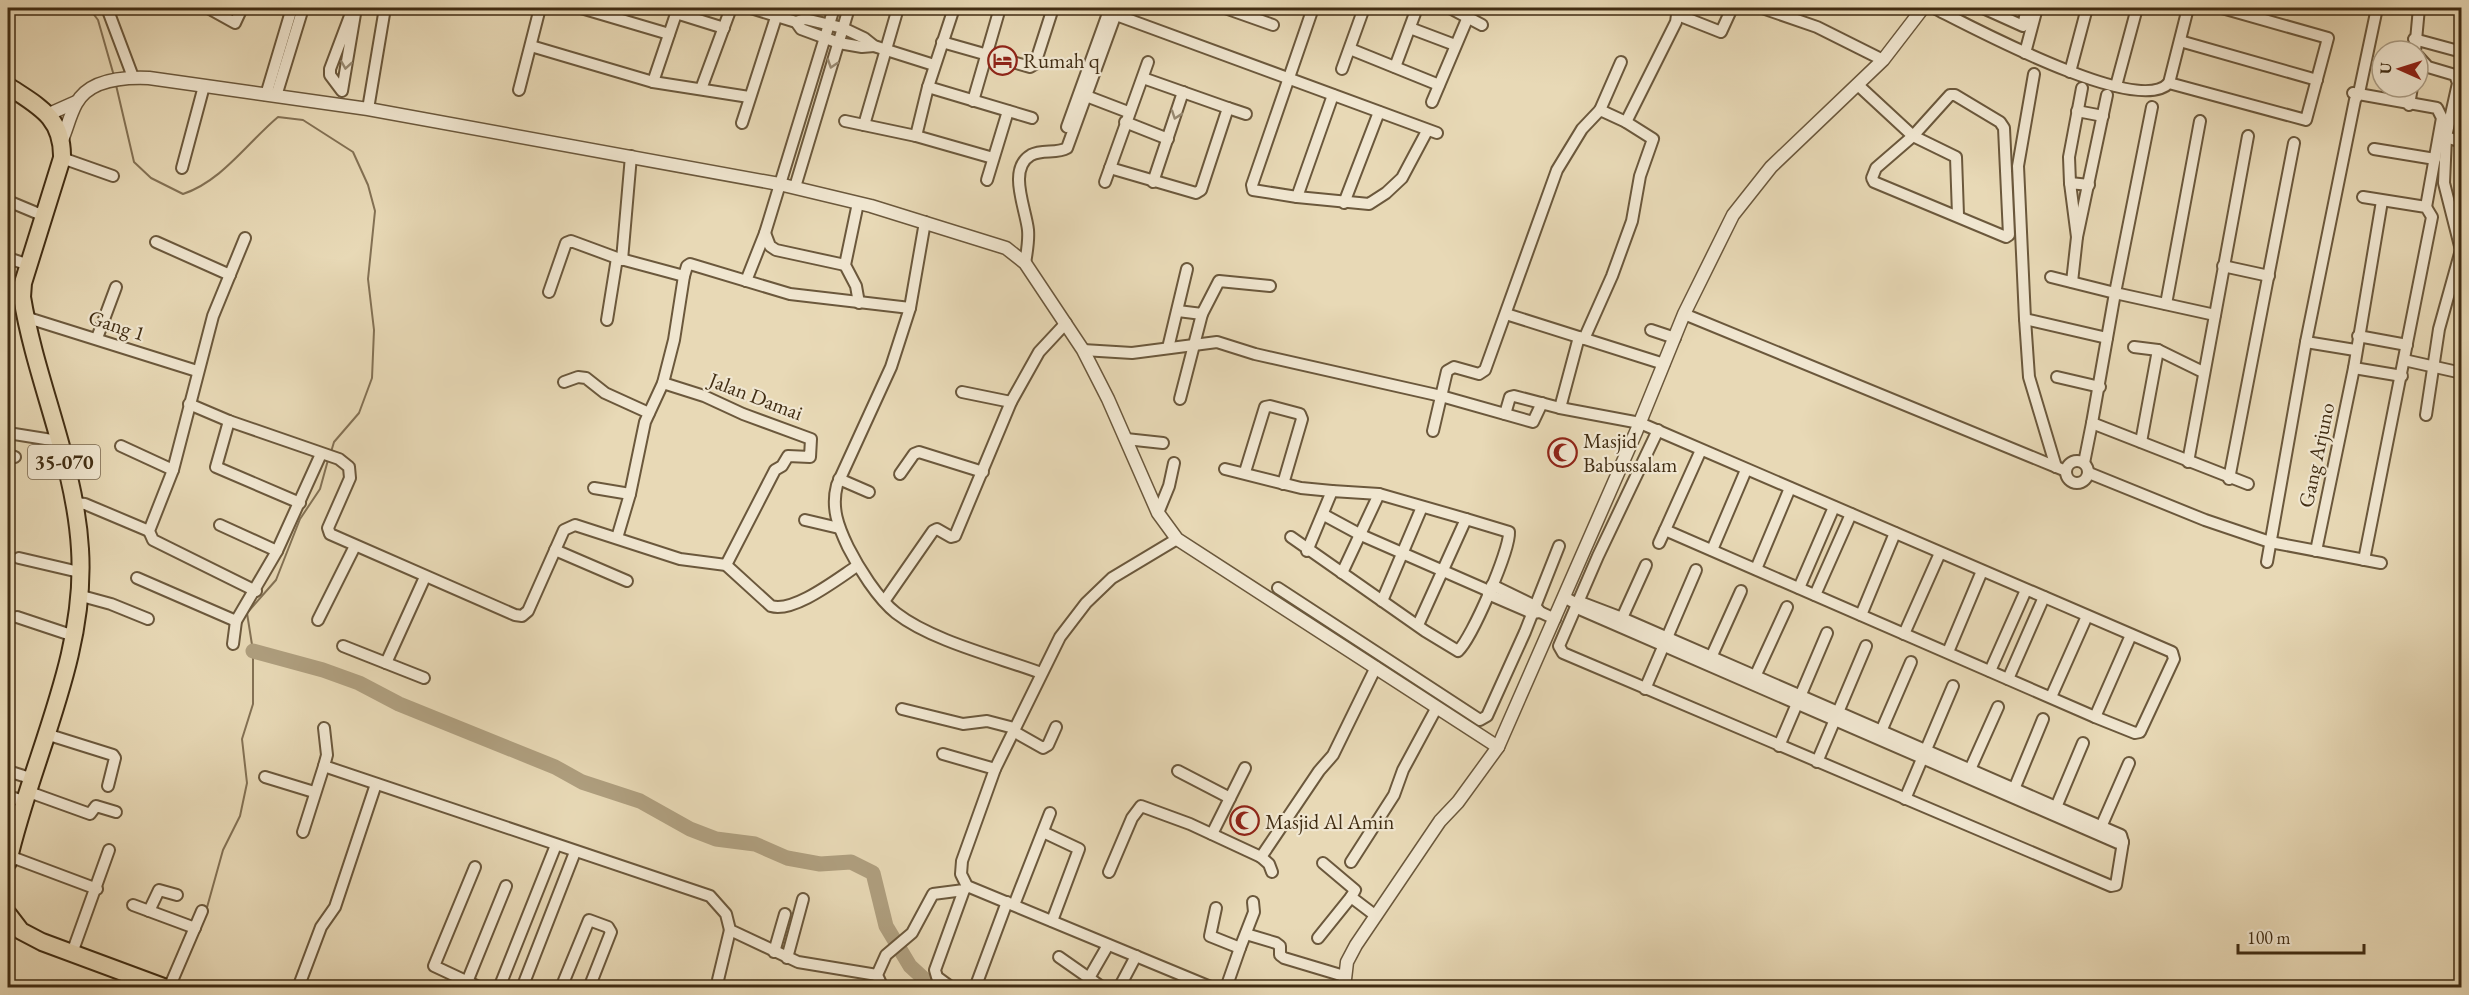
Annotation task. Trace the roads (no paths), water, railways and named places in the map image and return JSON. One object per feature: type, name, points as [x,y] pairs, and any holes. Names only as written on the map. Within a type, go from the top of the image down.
[{"type":"main road","name":"35-070","points":[[8,86],[49,114],[62,140],[62,158],[29,266],[15,295],[25,317],[75,503],[81,552],[70,658],[8,859]]},
{"type":"main road","points":[[8,914],[21,931],[72,953],[168,987]]},
{"type":"street","points":[[106,8],[130,77]]},
{"type":"street","points":[[208,8],[235,23],[242,8]]},
{"type":"street","points":[[271,95],[292,8]]},
{"type":"street","points":[[278,71],[303,8]]},
{"type":"street","points":[[340,106],[354,8]]},
{"type":"street","points":[[368,109],[385,8]]},
{"type":"street","points":[[519,90],[540,8]]},
{"type":"street","points":[[582,8],[669,34]]},
{"type":"street","points":[[701,89],[730,8]]},
{"type":"street","points":[[751,8],[778,12],[795,22],[801,29],[839,43],[862,47],[874,46]]},
{"type":"street","points":[[746,281],[765,233],[834,8]]},
{"type":"street","points":[[795,187],[849,8]]},
{"type":"street","points":[[864,125],[898,8]]},
{"type":"street","points":[[916,136],[934,65],[954,8]]},
{"type":"street","points":[[974,101],[985,54],[1000,8]]},
{"type":"street","points":[[942,42],[1025,66],[1035,64],[1053,8]]},
{"type":"street","points":[[1225,8],[1273,25]]},
{"type":"street","points":[[1257,19],[1261,8]]},
{"type":"street","points":[[1025,263],[1028,230],[1020,185],[1020,171],[1025,160],[1033,154],[1059,150],[1113,10],[1287,77],[1333,95],[1432,132],[1402,178],[1386,193],[1369,204],[1344,203],[1256,192],[1252,185],[1287,77],[1313,8]]},
{"type":"street","points":[[1342,69],[1364,8]]},
{"type":"street","points":[[1395,67],[1417,8]]},
{"type":"street","points":[[1450,8],[1482,25]]},
{"type":"street","points":[[1626,122],[1678,11],[1723,29],[1732,8]]},
{"type":"street","points":[[1762,8],[1817,27],[1883,60]]},
{"type":"street","points":[[1573,602],[2012,793],[2121,835],[2123,842],[2116,885],[2111,886],[1816,762],[1560,650],[1573,602],[1613,505],[1664,364],[1670,336],[1684,314],[1719,241],[1744,199],[1771,167],[1863,90],[1883,60],[1925,8],[2070,72],[2147,93],[2164,88],[2169,83],[2188,8]]},
{"type":"street","points":[[1983,8],[2023,26],[2026,8]]},
{"type":"street","points":[[2025,53],[2037,8]]},
{"type":"street","points":[[2070,72],[2087,8]]},
{"type":"street","points":[[2116,86],[2137,8]]},
{"type":"street","points":[[2169,83],[2306,120],[2328,38],[2222,8]]},
{"type":"street","points":[[2267,562],[2306,342],[2371,8]]},
{"type":"street","points":[[2355,95],[2377,8]]},
{"type":"street","points":[[2414,39],[2419,8]]},
{"type":"street","points":[[2456,8],[2462,9]]},
{"type":"street","points":[[653,82],[677,10],[724,28]]},
{"type":"street","points":[[742,123],[778,12]]},
{"type":"street","points":[[1432,102],[1468,17]]},
{"type":"street","points":[[795,22],[805,19],[843,28],[864,38],[874,46],[934,65]]},
{"type":"street","points":[[1410,28],[1455,45]]},
{"type":"street","points":[[2180,41],[2317,80]]},
{"type":"street","points":[[2430,43],[2462,52]]},
{"type":"street","points":[[531,46],[653,82],[749,97]]},
{"type":"street","points":[[1350,49],[1439,85]]},
{"type":"street","points":[[1105,182],[1126,117],[1148,62]]},
{"type":"street","points":[[1433,431],[1447,371],[1450,368],[1479,374],[1485,370],[1557,170],[1582,129],[1600,110],[1621,62]]},
{"type":"street","points":[[2426,415],[2446,298],[2461,255],[2461,241],[2444,183],[2446,137],[2460,83],[2455,75],[2430,68]]},
{"type":"street","points":[[2034,74],[2018,166],[2029,377],[2061,469],[2076,484],[2087,479],[2086,468],[2092,423],[2152,107]]},
{"type":"street","points":[[49,114],[76,102],[88,91],[106,82],[130,77],[271,95],[368,109],[795,187],[925,222],[1006,248],[1025,263],[1083,350],[1126,439],[1158,513],[1178,539],[1493,743]]},
{"type":"street","points":[[1143,78],[1246,114]]},
{"type":"street","points":[[182,168],[204,86]]},
{"type":"street","points":[[928,87],[1032,118]]},
{"type":"street","points":[[2077,237],[2069,157],[2082,88]]},
{"type":"street","points":[[1863,90],[1913,136],[1953,154],[1958,160],[1958,215]]},
{"type":"street","points":[[1153,182],[1183,92]]},
{"type":"street","points":[[1082,94],[1168,139]]},
{"type":"street","points":[[1297,197],[1333,95]]},
{"type":"street","points":[[1950,95],[1955,95],[2002,125],[2009,234],[2002,236],[1958,215],[1874,182],[1872,178],[1876,168],[1913,136],[1950,95]]},
{"type":"street","points":[[2072,282],[2077,237],[2107,95]]},
{"type":"street","points":[[2355,95],[2437,108],[2442,118],[2426,207],[2432,217],[2432,223],[2364,560]]},
{"type":"street","points":[[2409,105],[2410,99]]},
{"type":"street","points":[[62,140],[76,102]]},
{"type":"street","points":[[1110,168],[1153,182],[1199,192],[1228,108]]},
{"type":"street","points":[[1560,408],[1581,338],[1632,221],[1640,176],[1653,139],[1626,122],[1600,110]]},
{"type":"street","points":[[987,180],[1008,111]]},
{"type":"street","points":[[2077,111],[2103,116]]},
{"type":"street","points":[[1344,203],[1379,112]]},
{"type":"street","points":[[845,121],[916,136],[993,158]]},
{"type":"street","points":[[2166,304],[2200,121]]},
{"type":"street","points":[[2450,122],[2462,124]]},
{"type":"street","points":[[2188,462],[2248,136]]},
{"type":"street","points":[[2446,137],[2462,142]]},
{"type":"street","points":[[2229,479],[2294,143]]},
{"type":"street","points":[[2374,149],[2434,159]]},
{"type":"street","points":[[607,320],[619,259],[631,156]]},
{"type":"street","points":[[62,158],[113,176]]},
{"type":"street","points":[[2070,183],[2089,185]]},
{"type":"street","points":[[2363,197],[2426,207]]},
{"type":"street","points":[[8,201],[44,216]]},
{"type":"street","name":"Gang Arjuno","points":[[2316,551],[2354,368],[2355,350],[2382,201]]},
{"type":"street","points":[[858,203],[845,265],[856,286],[859,303]]},
{"type":"street","points":[[925,222],[910,308],[891,367],[839,479],[833,499],[839,528],[857,566],[894,612],[927,632],[1041,673]]},
{"type":"street","points":[[765,233],[770,246],[776,250],[845,265]]},
{"type":"street","points":[[149,531],[172,470],[213,316],[245,238]]},
{"type":"street","points":[[549,292],[568,241],[619,259],[684,276]]},
{"type":"street","points":[[156,242],[230,275]]},
{"type":"street","points":[[8,258],[29,266]]},
{"type":"street","points":[[617,538],[649,413],[663,383],[674,340],[687,266],[690,264],[790,294],[910,308]]},
{"type":"street","points":[[2223,266],[2269,276]]},
{"type":"street","points":[[1168,348],[1187,269]]},
{"type":"street","points":[[2051,277],[2215,315]]},
{"type":"street","points":[[1180,399],[1202,314],[1219,281],[1270,286]]},
{"type":"street","points":[[97,338],[116,288]]},
{"type":"street","points":[[1178,311],[1202,314]]},
{"type":"street","points":[[1684,314],[2061,469]]},
{"type":"street","points":[[1506,315],[1664,364]]},
{"type":"street","name":"Gang 1","points":[[25,317],[197,371]]},
{"type":"street","points":[[2025,320],[2107,338]]},
{"type":"street","points":[[885,600],[933,531],[937,529],[951,537],[955,536],[1011,402],[1039,352],[1066,323]]},
{"type":"street","points":[[1652,330],[1670,336]]},
{"type":"street","points":[[2358,336],[2407,345]]},
{"type":"street","points":[[1083,350],[1132,353],[1194,343],[1217,342],[1256,354],[1441,396],[1535,422],[1542,403]]},
{"type":"street","points":[[2306,342],[2355,350]]},
{"type":"street","points":[[2134,346],[2158,350],[2203,372]]},
{"type":"street","points":[[2141,442],[2158,350]]},
{"type":"street","points":[[2404,360],[2462,373]]},
{"type":"street","points":[[2354,368],[2402,376]]},
{"type":"street","points":[[564,381],[578,377],[586,378],[605,393],[649,413]]},
{"type":"street","points":[[2057,377],[2100,387]]},
{"type":"street","name":"Jalan Damai","points":[[663,383],[811,439],[810,457],[788,456],[782,466],[775,470],[726,565]]},
{"type":"street","points":[[962,392],[1011,402]]},
{"type":"street","points":[[1505,414],[1511,396],[1642,424],[2172,652],[2174,659],[2140,732],[2135,733],[1665,530]]},
{"type":"street","points":[[189,404],[229,421],[339,459],[349,467],[350,478],[328,528],[334,537],[522,616],[528,611],[564,530],[569,526],[617,538],[680,559],[726,565],[771,606],[779,608],[786,608],[857,566]]},
{"type":"street","points":[[1245,472],[1264,407],[1289,410],[1300,414],[1302,419],[1283,484]]},
{"type":"street","points":[[229,421],[216,467],[300,503]]},
{"type":"street","points":[[2092,423],[2229,479],[2248,484]]},
{"type":"street","points":[[1613,505],[1642,424]]},
{"type":"street","points":[[8,433],[58,441]]},
{"type":"street","points":[[1126,439],[1163,443]]},
{"type":"street","points":[[121,446],[172,470]]},
{"type":"street","points":[[1659,543],[1701,450]]},
{"type":"street","points":[[900,474],[914,454],[919,452],[983,472]]},
{"type":"street","points":[[233,644],[236,621],[256,591],[277,551],[323,454]]},
{"type":"street","points":[[2061,469],[2073,462],[2205,520],[2270,542],[2381,563]]},
{"type":"street","points":[[1158,513],[1169,486],[1174,463]]},
{"type":"street","points":[[1225,468],[1283,484],[1332,491],[1379,494],[1509,532],[1490,590],[1465,644],[1458,651],[1307,551],[1291,537]]},
{"type":"street","points":[[1712,550],[1746,470]]},
{"type":"street","points":[[839,479],[869,492]]},
{"type":"street","points":[[594,488],[630,494]]},
{"type":"street","points":[[1756,569],[1790,488]]},
{"type":"street","points":[[1307,551],[1324,515],[1332,491]]},
{"type":"street","points":[[1342,573],[1379,494]]},
{"type":"street","points":[[75,503],[85,504],[149,531],[153,540],[256,591]]},
{"type":"street","points":[[1382,601],[1422,507]]},
{"type":"street","points":[[1800,588],[1834,507]]},
{"type":"street","points":[[1815,595],[1851,514]]},
{"type":"street","points":[[1324,515],[1361,535],[1442,572],[1543,613]]},
{"type":"street","points":[[1418,625],[1466,519]]},
{"type":"street","points":[[805,520],[839,528]]},
{"type":"street","points":[[220,525],[277,551]]},
{"type":"street","points":[[1860,615],[1895,533]]},
{"type":"street","points":[[952,987],[937,977],[935,970],[966,888],[961,874],[962,861],[995,769],[1041,673],[1060,637],[1098,590],[1125,569],[1178,539]]},
{"type":"street","points":[[318,620],[355,546]]},
{"type":"street","points":[[1246,934],[1276,943],[1280,946],[1280,955],[1284,958],[1344,982],[1347,962],[1437,825],[1458,802],[1493,743],[1543,613],[1559,546]]},
{"type":"street","points":[[555,550],[627,581]]},
{"type":"street","points":[[1904,634],[1940,552]]},
{"type":"street","points":[[19,558],[79,572]]},
{"type":"street","points":[[1622,618],[1646,565]]},
{"type":"street","points":[[1645,689],[1696,570]]},
{"type":"street","points":[[1948,652],[1982,571]]},
{"type":"street","points":[[386,663],[425,577]]},
{"type":"street","points":[[137,578],[236,621]]},
{"type":"street","points":[[1278,588],[1480,720],[1487,716],[1543,613],[1573,602],[1622,618],[1665,642]]},
{"type":"street","points":[[1990,671],[2026,590]]},
{"type":"street","points":[[1709,661],[1741,591]]},
{"type":"street","points":[[78,595],[111,604],[148,619]]},
{"type":"street","points":[[2008,679],[2044,597]]},
{"type":"street","points":[[1753,680],[1787,607]]},
{"type":"street","points":[[2051,697],[2087,616]]},
{"type":"street","points":[[17,617],[74,636]]},
{"type":"street","points":[[1779,746],[1827,633]]},
{"type":"street","points":[[2095,717],[2131,635]]},
{"type":"street","points":[[1816,762],[1866,645]]},
{"type":"street","points":[[343,646],[424,678]]},
{"type":"street","points":[[1880,735],[1911,662]]},
{"type":"street","points":[[1262,857],[1318,771],[1333,755],[1376,668]]},
{"type":"street","points":[[1905,799],[1953,686]]},
{"type":"street","points":[[1351,862],[1394,795],[1403,770],[1437,707]]},
{"type":"street","points":[[1968,774],[1998,707]]},
{"type":"street","points":[[902,709],[963,723],[987,721],[1014,729],[1043,748],[1048,745],[1056,727]]},
{"type":"street","points":[[2012,793],[2043,719]]},
{"type":"street","points":[[303,832],[324,766],[327,746],[324,728]]},
{"type":"street","points":[[46,734],[113,755],[115,758],[108,786]]},
{"type":"street","points":[[2054,810],[2083,743]]},
{"type":"street","points":[[943,754],[995,769]]},
{"type":"street","points":[[2101,827],[2129,763]]},
{"type":"street","points":[[324,766],[711,896],[726,915],[730,930],[718,980]]},
{"type":"street","points":[[1212,834],[1245,768]]},
{"type":"street","points":[[8,771],[29,791],[90,814],[97,806],[116,812]]},
{"type":"street","points":[[1178,771],[1230,798]]},
{"type":"street","points":[[265,777],[314,792]]},
{"type":"street","points":[[298,987],[314,943],[335,907],[376,784]]},
{"type":"street","points":[[8,796],[29,791]]},
{"type":"street","points":[[1109,872],[1132,818],[1142,806],[1262,857],[1269,864],[1272,872]]},
{"type":"street","points":[[2054,810],[2118,843],[2123,842]]},
{"type":"street","points":[[975,987],[1050,813]]},
{"type":"street","points":[[1043,832],[1079,849],[1052,921]]},
{"type":"street","points":[[499,987],[556,845]]},
{"type":"street","points":[[72,953],[97,889],[109,850]]},
{"type":"street","points":[[522,987],[575,852]]},
{"type":"street","points":[[8,859],[97,889]]},
{"type":"street","points":[[1318,938],[1355,890],[1323,863]]},
{"type":"street","points":[[475,867],[434,966],[481,987]]},
{"type":"street","points":[[467,982],[506,886]]},
{"type":"street","points":[[877,975],[886,955],[912,933],[933,894],[966,888],[1010,903],[1210,987]]},
{"type":"street","points":[[149,910],[159,890],[177,895]]},
{"type":"street","points":[[1351,897],[1376,916]]},
{"type":"street","points":[[787,958],[803,899]]},
{"type":"street","points":[[1226,987],[1254,912],[1253,902]]},
{"type":"street","points":[[133,905],[195,928]]},
{"type":"street","points":[[1216,908],[1210,936],[1240,948]]},
{"type":"street","points":[[168,987],[202,911]]},
{"type":"street","points":[[774,952],[785,914]]},
{"type":"street","points":[[561,987],[590,920],[608,927],[611,932],[589,987]]},
{"type":"street","points":[[730,930],[787,958],[811,965],[877,975]]},
{"type":"street","points":[[1089,978],[1108,945]]},
{"type":"street","points":[[1119,987],[1136,956]]},
{"type":"street","points":[[1059,957],[1102,987]]},
{"type":"street","points":[[877,975],[883,987]]},
{"type":"waterway","points":[[89,8],[98,20],[114,76]]},
{"type":"waterway","points":[[116,85],[134,162],[151,178],[183,194],[197,188],[222,171],[278,117],[303,120],[353,152],[368,185],[375,211],[368,279],[374,330],[372,378],[359,413],[334,442],[331,452]]},
{"type":"waterway","points":[[206,911],[223,850],[240,816],[247,783],[242,739],[253,704],[253,651],[247,613],[276,580],[300,519],[320,489],[328,460]]},
{"type":"waterway","points":[[253,651],[323,670],[359,683],[399,704],[555,767],[582,782],[640,801],[690,829],[716,839],[755,844],[787,858],[820,864],[851,862],[873,873],[886,926],[910,966],[934,988]]},
{"type":"place","name":"Rumah q","points":[[1002,60]]},
{"type":"place","name":"Masjid Babussalam","points":[[1562,452]]},
{"type":"place","name":"Masjid Al Amin","points":[[1244,821]]}]
